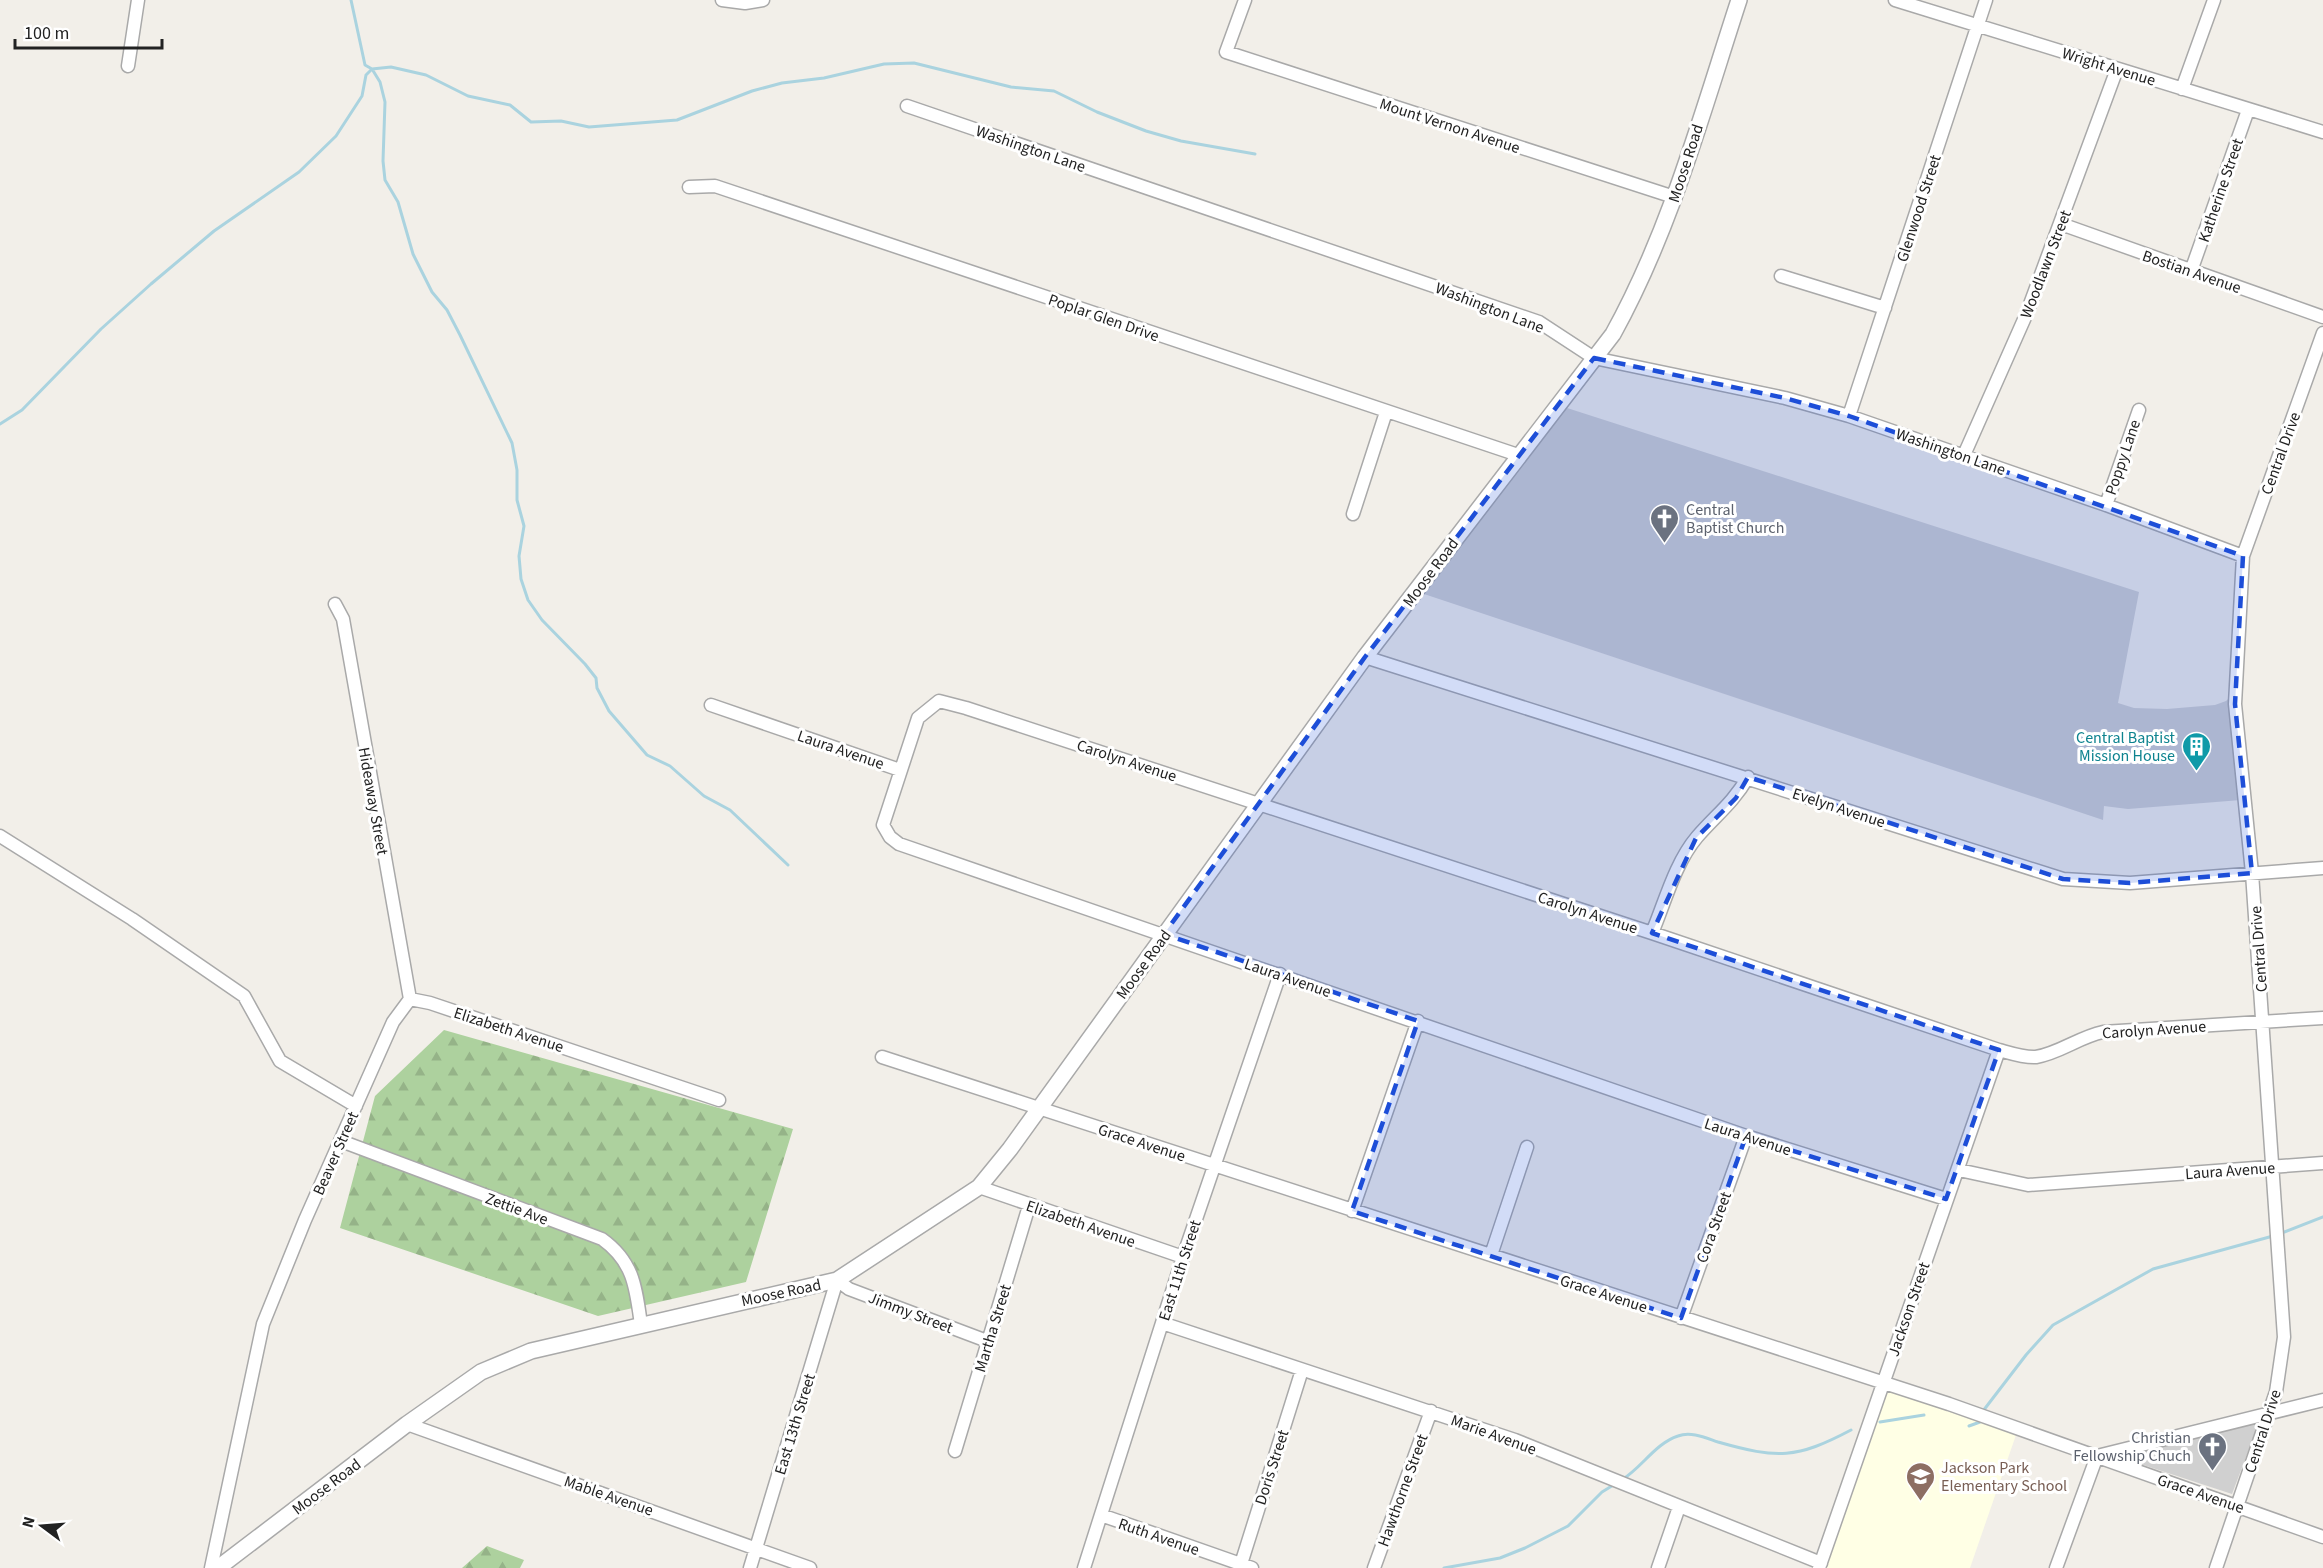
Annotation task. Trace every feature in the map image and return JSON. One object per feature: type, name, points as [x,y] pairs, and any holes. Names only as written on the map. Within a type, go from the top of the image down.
[{"type":"street","points":[[128,66],[138,0]]},
{"type":"street","points":[[722,0],[745,3],[763,0]]},
{"type":"street","name":"Mount Vernon Avenue","points":[[1245,0],[1226,52],[1674,197]]},
{"type":"street","name":"Moose Road","points":[[218,1568],[458,1386],[505,1360],[641,1325],[837,1280],[980,1187],[1040,1108],[1365,657],[1613,334],[1636,291],[1674,197],[1738,0]]},
{"type":"street","name":"Wright Avenue","points":[[1895,0],[2248,110],[2322,130]]},
{"type":"street","name":"Glenwood Street","points":[[1848,416],[1986,0]]},
{"type":"street","points":[[2182,89],[2214,0]]},
{"type":"street","name":"Woodlawn Street","points":[[1964,455],[2026,315],[2117,69]]},
{"type":"street","name":"Washington Lane","points":[[907,106],[1539,322],[1594,358],[1785,398],[1848,416],[2106,505],[2243,556]]},
{"type":"street","name":"Katherine Street","points":[[2191,271],[2248,110]]},
{"type":"street","name":"Poplar Glen Drive","points":[[688,187],[716,186],[1518,455]]},
{"type":"street","name":"Bostian Avenue","points":[[2061,224],[2323,316]]},
{"type":"street","points":[[1781,276],[1885,308]]},
{"type":"street","name":"Central Drive","points":[[2216,1568],[2269,1414],[2282,1368],[2284,1337],[2279,1232],[2252,873],[2235,704],[2243,556],[2323,333]]},
{"type":"street","name":"Poppy Lane","points":[[2106,505],[2139,410]]},
{"type":"street","points":[[1353,513],[1386,411]]},
{"type":"street","name":"Hideaway Street","points":[[335,604],[343,620],[410,999]]},
{"type":"street","name":"Evelyn Avenue","points":[[1365,657],[2063,879],[2130,883],[2323,868]]},
{"type":"street","name":"Carolyn Avenue","points":[[900,770],[918,717],[939,702],[1258,803],[1999,1050],[2034,1057],[2054,1053],[2084,1036],[2103,1032],[2323,1018]]},
{"type":"street","name":"Laura Avenue","points":[[711,705],[900,770],[883,825],[890,837],[899,844],[1418,1021],[1746,1136],[1946,1199]]},
{"type":"street","points":[[1652,933],[1678,868],[1696,838],[1736,798],[1748,777]]},
{"type":"street","name":"Beaver Street","points":[[0,836],[132,919],[244,996],[280,1061],[356,1106],[263,1324],[211,1568]]},
{"type":"street","name":"East 11th Street","points":[[1084,1568],[1183,1257],[1280,974]]},
{"type":"street","points":[[356,1106],[393,1022],[410,999]]},
{"type":"street","name":"Elizabeth Avenue","points":[[410,999],[430,1003],[583,1052],[719,1100]]},
{"type":"street","points":[[1352,1211],[1418,1021]]},
{"type":"street","name":"Jackson Street","points":[[1820,1565],[1999,1050]]},
{"type":"street","name":"Grace Avenue","points":[[882,1058],[1883,1383],[2323,1537]]},
{"type":"street","name":"Cora Street","points":[[1681,1318],[1746,1136]]},
{"type":"street","name":"Zettie Ave","points":[[341,1141],[602,1239],[618,1251],[628,1265],[637,1295],[641,1325]]},
{"type":"street","points":[[1491,1256],[1527,1147]]},
{"type":"street","name":"Laura Avenue","points":[[1959,1170],[2028,1185],[2323,1163]]},
{"type":"street","name":"Elizabeth Avenue","points":[[980,1187],[1029,1206],[1183,1257]]},
{"type":"street","name":"Martha Street","points":[[955,1451],[1029,1206]]},
{"type":"street","name":"Jimmy Street","points":[[837,1280],[849,1289],[987,1341]]},
{"type":"street","name":"East 13th Street","points":[[750,1568],[837,1280]]},
{"type":"street","name":"Marie Avenue","points":[[1162,1323],[1515,1440],[1820,1565]]},
{"type":"street","name":"Doris Street","points":[[1246,1566],[1302,1371]]},
{"type":"street","points":[[2056,1568],[2097,1456],[2323,1400]]},
{"type":"street","name":"Hawthorne Street","points":[[1374,1568],[1431,1411]]},
{"type":"street","name":"Mable Avenue","points":[[407,1424],[810,1568]]},
{"type":"street","points":[[1658,1568],[1679,1508]]},
{"type":"street","name":"Ruth Avenue","points":[[1101,1515],[1246,1566]]},
{"type":"highlighted area","points":[[1594,358],[1785,398],[1849,416],[2243,556],[2235,704],[2252,873],[2130,883],[2063,879],[1748,777],[1736,798],[1696,838],[1652,933],[1999,1050],[1946,1199],[1746,1136],[1681,1318],[1352,1211],[1418,1021],[1164,934],[1365,657]]},
{"type":"shaded area","name":"Central Baptist Church","points":[[1564,407],[2139,592],[2118,703],[2134,708],[2167,709],[2215,705],[2226,701],[2231,696],[2241,800],[2128,809],[2104,806],[2103,820],[1418,592]]},
{"type":"shaded area","name":"Jackson Park Elementary School","points":[[1886,1390],[2016,1435],[1970,1568],[1824,1568]]},
{"type":"shaded area","points":[[2260,1420],[2232,1494],[2119,1457],[2133,1452]]},
{"type":"green space","points":[[444,1030],[793,1129],[746,1282],[598,1316],[340,1228],[375,1096]]},
{"type":"green space","points":[[487,1546],[524,1560],[520,1568],[462,1568]]},
{"type":"waterway","points":[[351,0],[365,65],[372,69],[380,82],[385,102],[383,161],[385,180],[398,202],[413,254],[432,292],[447,310],[512,443],[517,470],[517,500],[524,526],[519,556],[521,579],[528,600],[542,620],[596,678],[597,688],[609,711],[647,755],[670,766],[704,796],[730,810],[788,865]]},
{"type":"waterway","points":[[0,424],[22,410],[101,329],[151,284],[214,231],[299,172],[336,136],[362,96],[366,75],[372,69],[391,67],[426,75],[468,96],[510,105],[531,122],[561,121],[589,127],[677,120],[752,91],[782,83],[824,78],[884,64],[914,63],[1011,87],[1054,91],[1097,112],[1146,131],[1181,141],[1255,154]]},
{"type":"waterway","points":[[2279,1234],[2323,1217]]},
{"type":"waterway","points":[[1983,1411],[2026,1355],[2053,1325],[2153,1269],[2273,1236]]},
{"type":"waterway","points":[[1880,1422],[1924,1415]]},
{"type":"waterway","points":[[1969,1426],[1980,1422],[1981,1417]]},
{"type":"waterway","points":[[1623,1479],[1663,1444],[1683,1435],[1698,1436],[1756,1451],[1786,1453],[1801,1451],[1832,1440],[1851,1430]]},
{"type":"waterway","points":[[1444,1568],[1500,1558],[1525,1548],[1568,1526],[1602,1492],[1615,1484]]},
{"type":"place","name":"Central Baptist Church","points":[[1665,544]]},
{"type":"place","name":"Central Baptist Mission House","points":[[2196,772]]},
{"type":"place","name":"Christian Fellowship Chuch","points":[[2212,1472]]},
{"type":"place","name":"Jackson Park Elementary School","points":[[1920,1502]]}]
